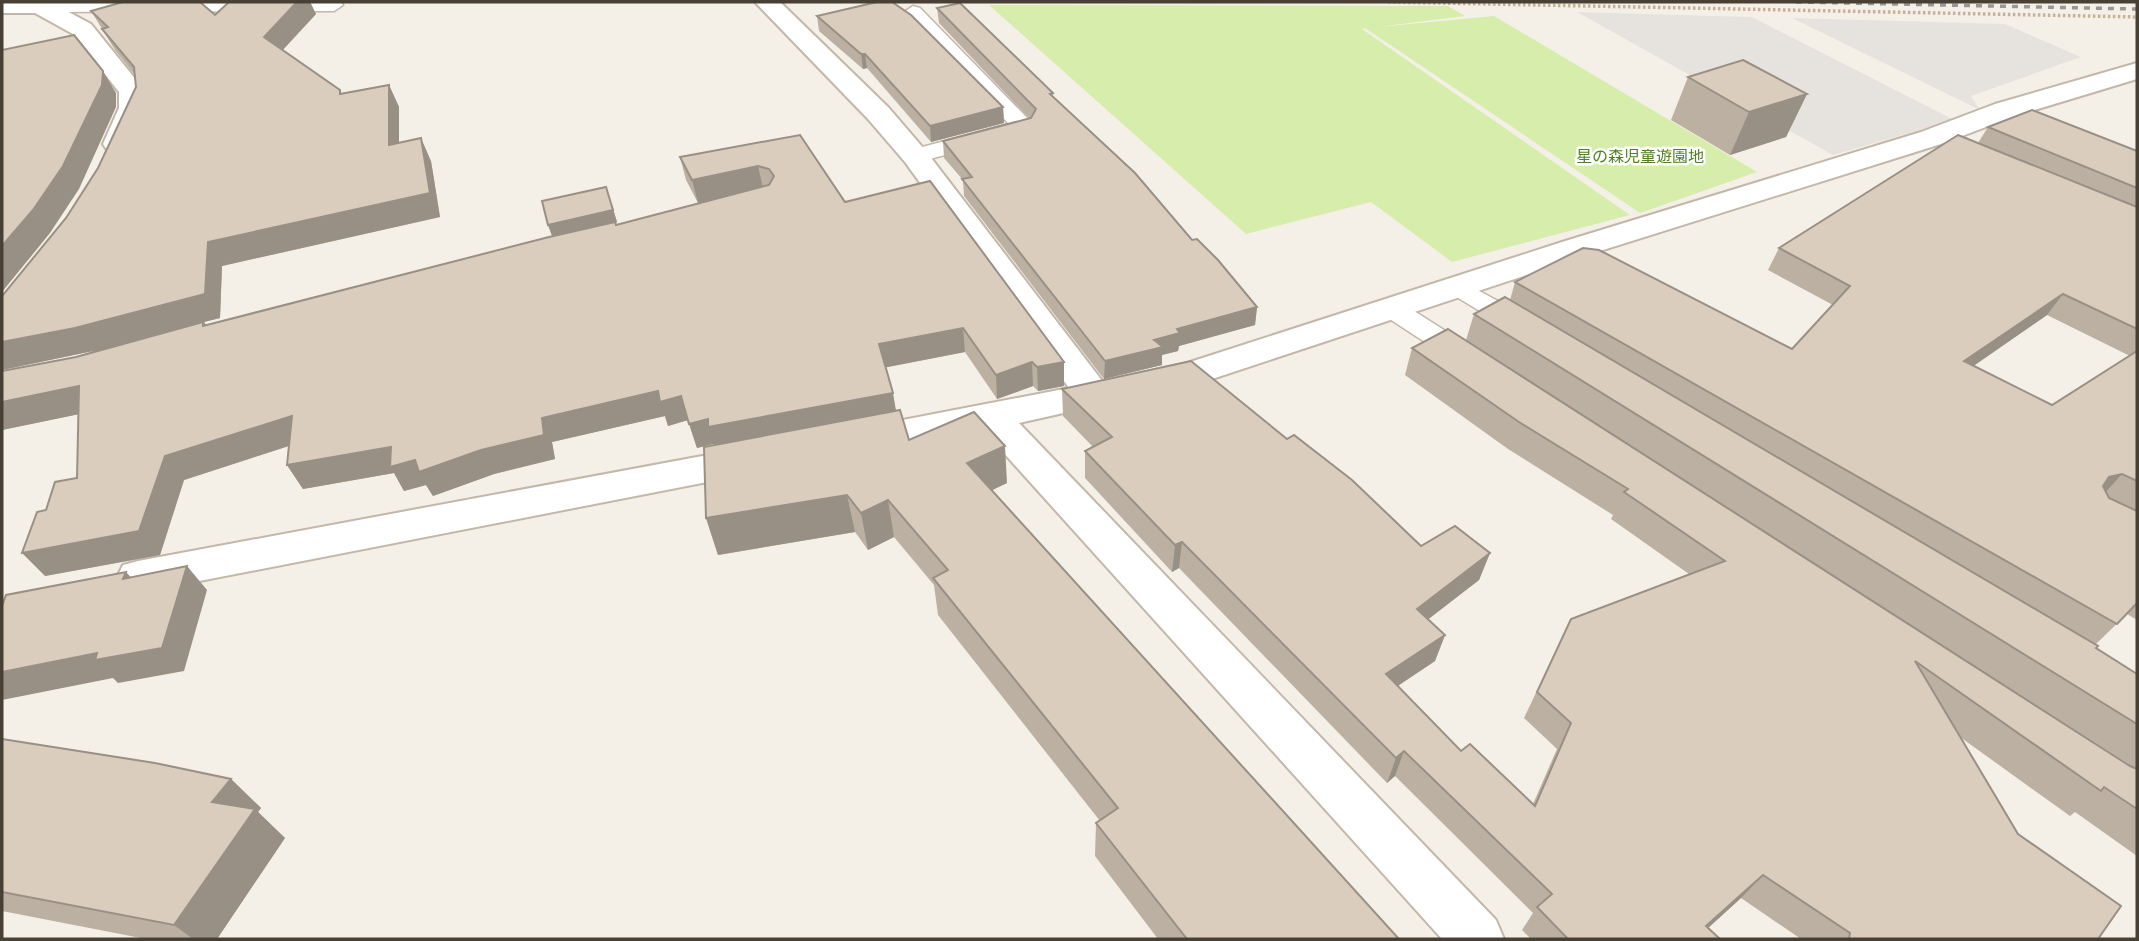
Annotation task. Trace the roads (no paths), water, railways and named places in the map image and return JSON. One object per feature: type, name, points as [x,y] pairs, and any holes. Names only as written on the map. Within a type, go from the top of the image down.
[{"type":"street","points":[[767,2],[878,113],[915,156],[1094,396]]},
{"type":"street","points":[[2,6],[40,6],[82,29],[132,91],[133,107],[106,166]]},
{"type":"street","points":[[2041,124],[2005,110],[1997,96],[2137,49]]},
{"type":"street","points":[[828,447],[1094,396],[1204,381],[1394,310],[1573,249],[1943,143],[2005,110],[2137,71]]},
{"type":"street","points":[[991,416],[1477,939]]},
{"type":"street","points":[[110,583],[788,454]]},
{"type":"lane","points":[[40,6],[334,5]]},
{"type":"lane","points":[[913,12],[1023,127],[915,156]]},
{"type":"lane","points":[[1573,249],[1609,268]]},
{"type":"lane","points":[[1459,288],[1542,338]]},
{"type":"lane","points":[[1394,310],[1487,369]]},
{"type":"railway","points":[[1796,2],[2137,9]]},
{"type":"park label","name":"星の森児童遊園地","points":[[1640,156]]}]
